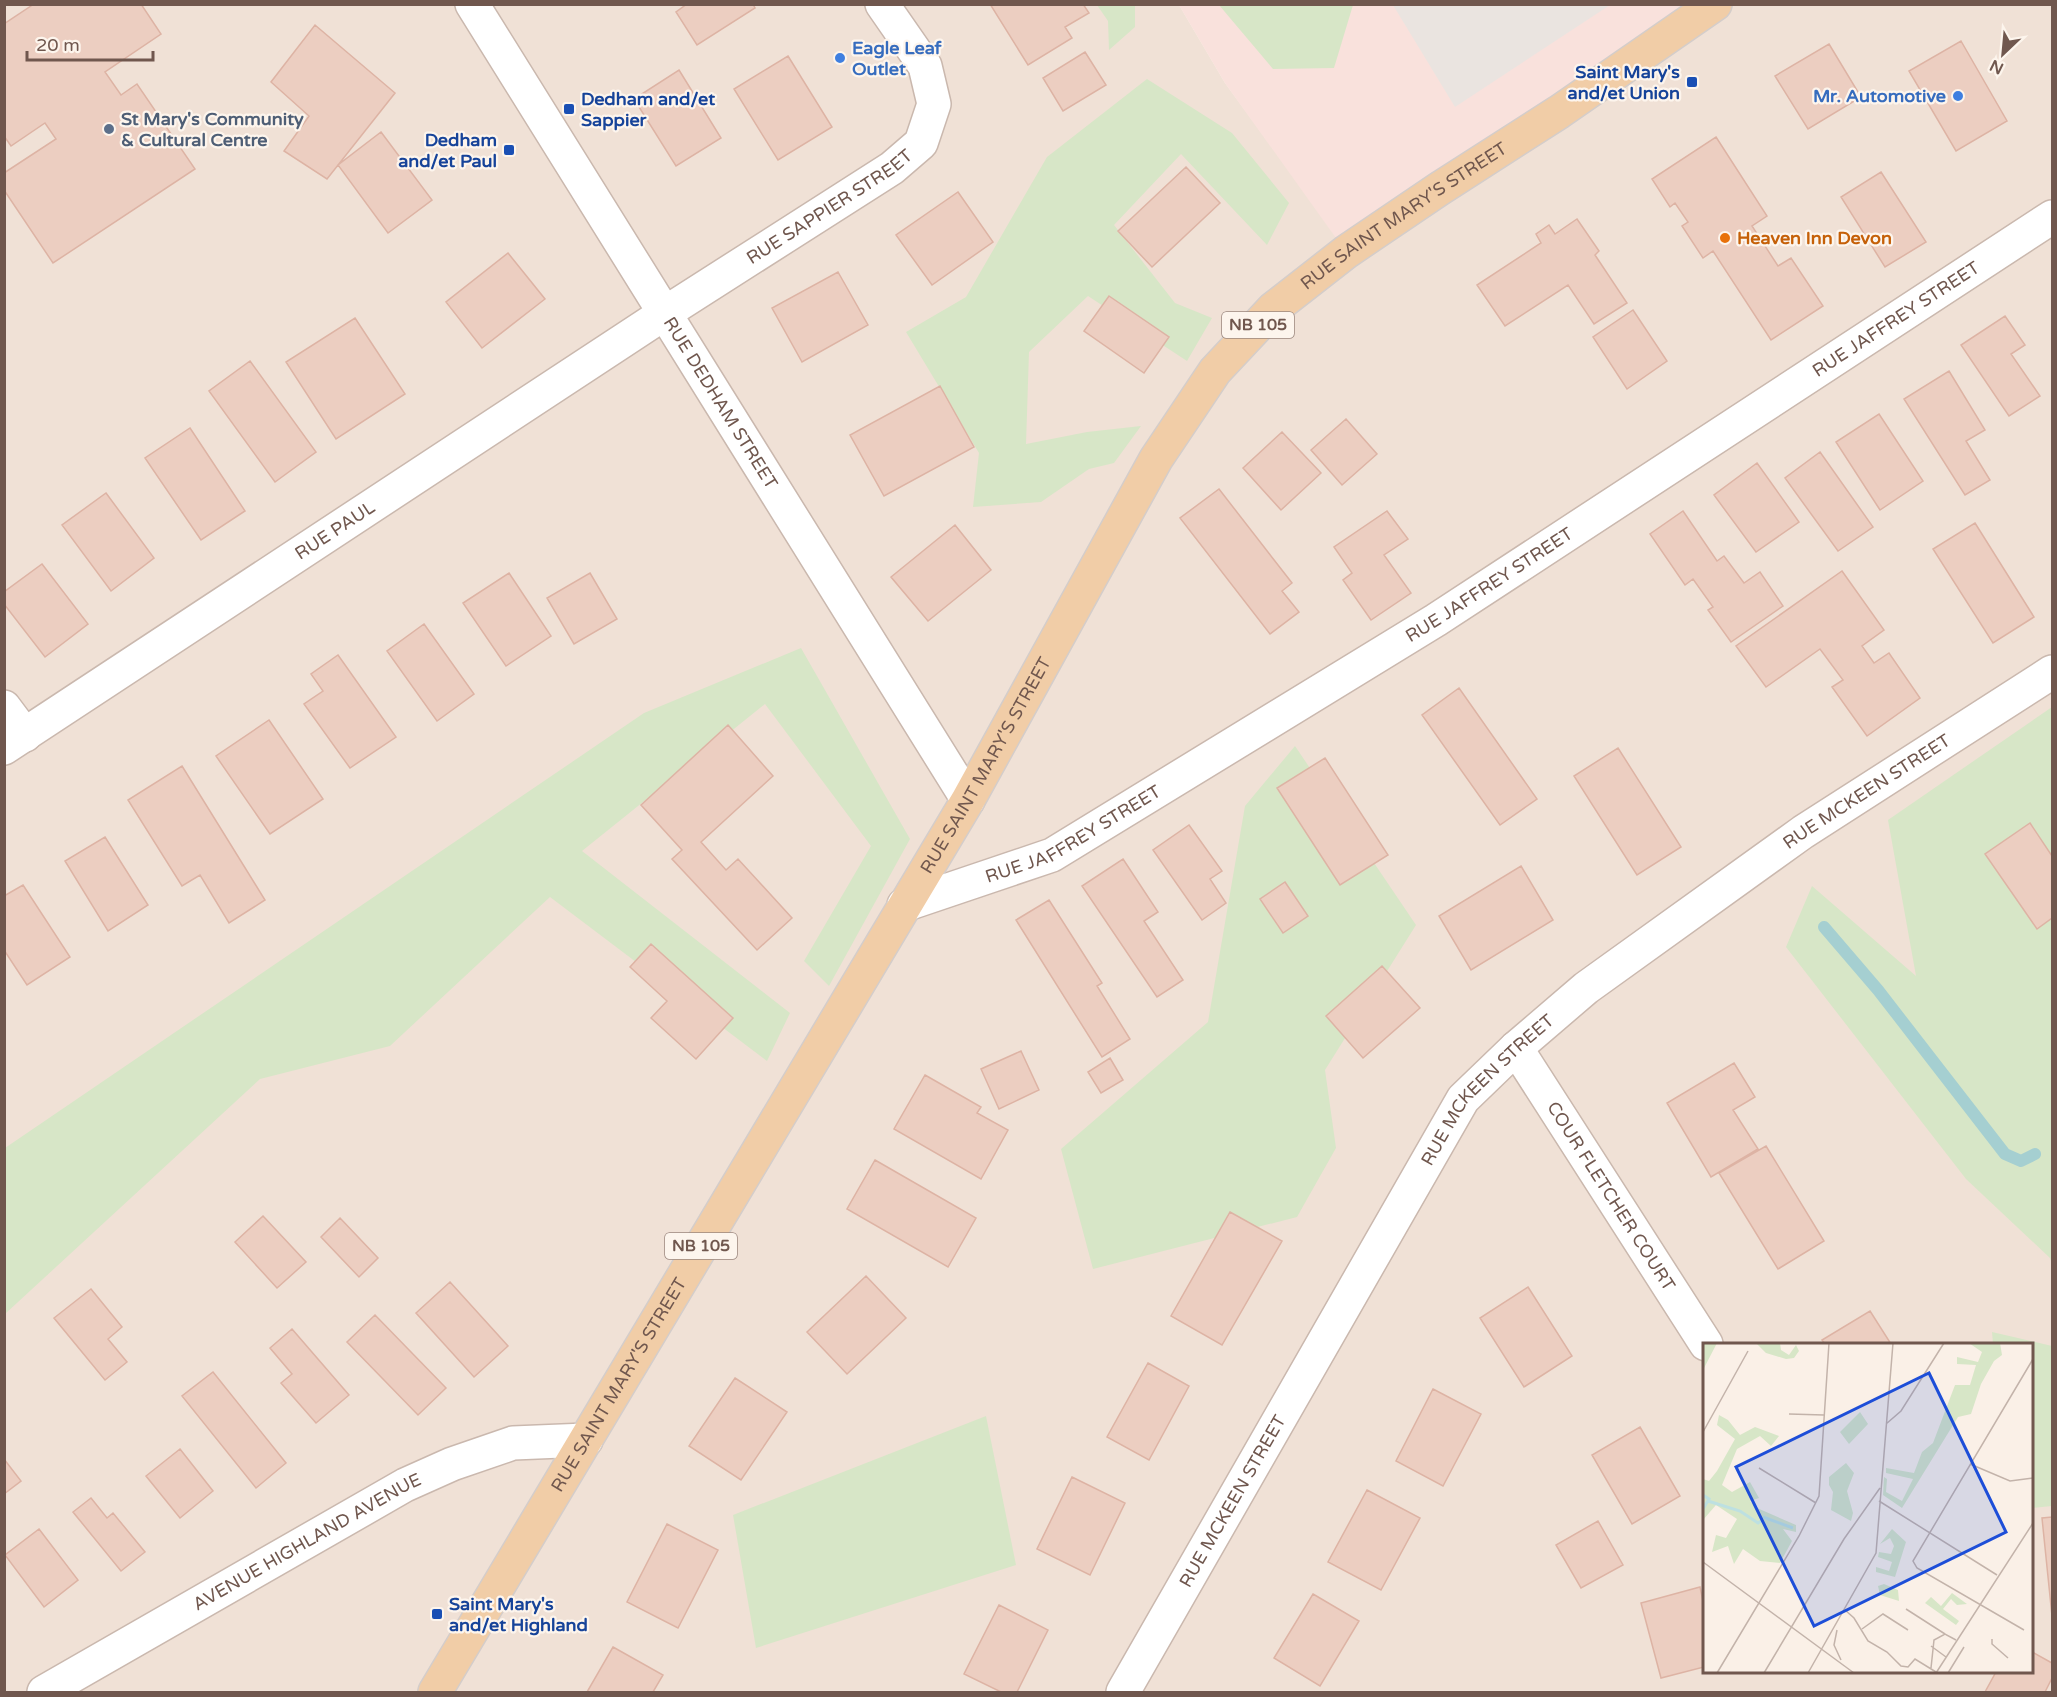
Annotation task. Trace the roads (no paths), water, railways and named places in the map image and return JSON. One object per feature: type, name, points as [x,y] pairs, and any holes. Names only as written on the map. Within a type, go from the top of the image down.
[{"type":"main road","name":"RUE SAINT MARY'S STREET","points":[[435,1692],[968,800],[1156,459],[1215,371],[1272,309],[1346,252],[1559,112],[1715,4]]},
{"type":"street","name":"RUE DEDHAM STREET","points":[[472,4],[968,800]]},
{"type":"street","name":"RUE SAPPIER STREET","points":[[665,313],[892,168],[921,143],[934,104],[925,66],[882,4]]},
{"type":"street","name":"RUE JAFFREY STREET","points":[[904,905],[1052,855],[1436,620],[2052,217]]},
{"type":"street","name":"RUE PAUL","points":[[15,741],[665,313]]},
{"type":"street","name":"RUE MCKEEN STREET","points":[[1124,1692],[1463,1099],[1516,1048],[1586,988],[1803,832],[2052,672]]},
{"type":"street","points":[[4,707],[15,741]]},
{"type":"street","name":"COUR FLETCHER COURT","points":[[1516,1048],[1705,1343]]},
{"type":"street","name":"AVENUE HIGHLAND AVENUE","points":[[44,1692],[405,1485],[452,1464],[513,1443],[586,1440]]},
{"type":"waterway","points":[[1824,927],[1878,990],[2005,1154],[2021,1161],[2035,1154]]},
{"type":"place","name":"Eagle Leaf Outlet","points":[[840,58]]},
{"type":"place","name":"Saint Mary's and/et Union","points":[[1692,82]]},
{"type":"place","name":"Mr. Automotive","points":[[1958,96]]},
{"type":"place","name":"Dedham and/et Sappier","points":[[569,109]]},
{"type":"place","name":"St Mary's Community & Cultural Centre","points":[[109,129]]},
{"type":"place","name":"Dedham and/et Paul","points":[[509,150]]},
{"type":"place","name":"Heaven Inn Devon","points":[[1725,238]]},
{"type":"place","name":"Saint Mary's and/et Highland","points":[[437,1614]]}]
